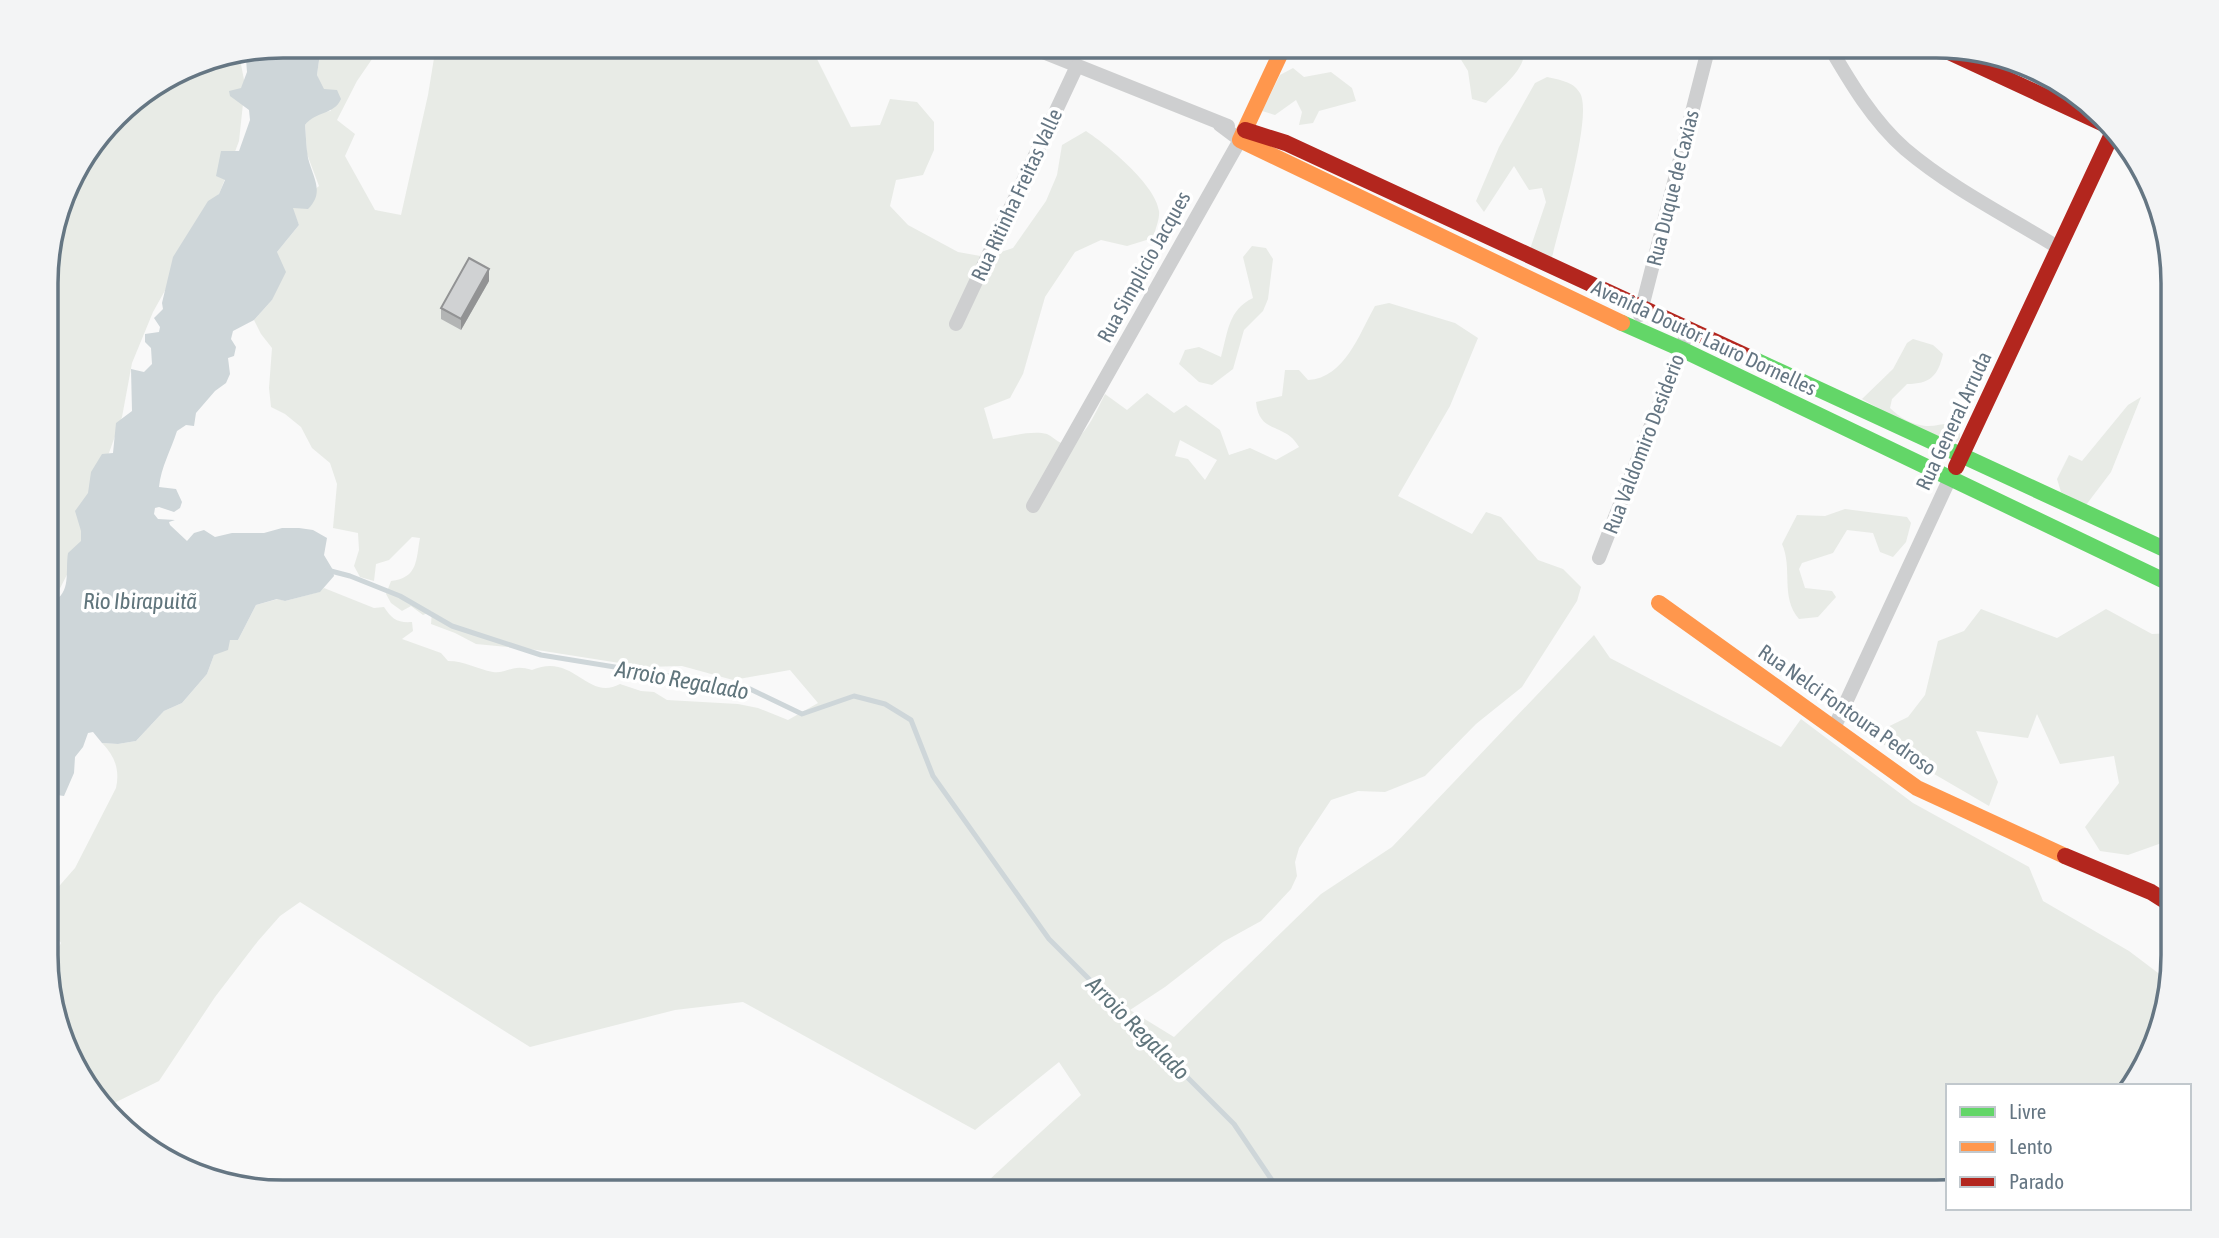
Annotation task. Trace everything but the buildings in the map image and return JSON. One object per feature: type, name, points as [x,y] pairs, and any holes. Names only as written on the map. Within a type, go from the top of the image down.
[{"type":"main road","name":"Rua Simplicio Jacques","points":[[1242,135],[1278,58]]},
{"type":"main road","points":[[1966,60],[2089,117]]},
{"type":"main road","name":"Avenida Doutor Lauro Dornelles","points":[[1242,135],[1298,149],[2161,548]]},
{"type":"main road","name":"Avenida Doutor Lauro Dornelles","points":[[1242,135],[1634,330],[1681,349],[2161,579]]},
{"type":"main road","name":"Rua General Arruda","points":[[1950,478],[2110,139]]},
{"type":"main road","name":"Rua Nelci Fontoura Pedroso","points":[[1659,603],[1917,788],[2161,898]]},
{"type":"street","name":"Avenida Doutor Lauro Dornelles","points":[[1057,58],[1242,135]]},
{"type":"street","name":"Rua Duque de Caxias","points":[[1634,330],[1642,309],[1706,58]]},
{"type":"street","points":[[1836,58],[1874,115],[1903,148],[1939,175],[2059,248]]},
{"type":"street","name":"Rua Ritinha Freitas Valle","points":[[956,324],[1077,66]]},
{"type":"street","name":"Rua Simplicio Jacques","points":[[1033,506],[1242,135]]},
{"type":"street","name":"Rua Valdomiro Desiderio","points":[[1599,558],[1687,330]]},
{"type":"street","name":"Rua General Arruda","points":[[1834,729],[1950,478]]},
{"type":"shaded area","points":[[319,58],[373,58],[357,81],[337,120],[355,134],[345,156],[375,210],[401,215],[434,58],[816,58],[851,127],[880,125],[890,99],[917,102],[934,122],[934,150],[923,175],[896,180],[890,206],[908,225],[958,252],[986,257],[1013,248],[1046,201],[1057,175],[1062,145],[1086,131],[1118,156],[1140,178],[1156,201],[1159,217],[1153,238],[1127,246],[1101,240],[1075,252],[1045,297],[1023,374],[1010,398],[984,408],[993,439],[1041,433],[1061,443],[1069,443],[1076,440],[1088,426],[1105,394],[1127,410],[1147,393],[1174,413],[1186,405],[1220,430],[1229,455],[1250,448],[1276,460],[1299,447],[1287,434],[1262,419],[1256,402],[1282,396],[1285,370],[1299,370],[1308,380],[1332,372],[1357,341],[1375,306],[1389,303],[1455,323],[1478,338],[1450,406],[1398,496],[1472,534],[1486,512],[1501,517],[1538,560],[1563,569],[1581,587],[1577,601],[1522,687],[1476,724],[1425,776],[1385,792],[1358,791],[1331,800],[1299,848],[1295,862],[1297,876],[1291,889],[1261,921],[1223,942],[1130,1010],[1174,1037],[1321,894],[1392,847],[1594,635],[1610,658],[1781,747],[1801,719],[1913,803],[2029,867],[2043,901],[2129,951],[2160,975],[2149,1028],[2131,1068],[2120,1084],[1946,1084],[1946,1180],[989,1180],[1081,1095],[1059,1062],[975,1130],[743,1002],[675,1010],[530,1047],[300,902],[280,916],[258,941],[215,997],[159,1081],[113,1104],[81,1055],[62,1000],[58,956],[61,943],[58,938],[58,887],[75,868],[116,788],[115,764],[102,743],[136,741],[164,711],[182,703],[207,674],[214,655],[230,640],[238,640],[256,605],[278,599],[285,601],[319,592],[324,588],[374,608],[384,607],[395,619],[412,622],[413,631],[402,639],[441,653],[448,661],[487,671],[559,667],[598,687],[608,688],[620,684],[654,692],[667,700],[738,704],[758,708],[788,720],[818,703],[790,670],[733,680],[682,666],[645,667],[537,650],[476,644],[431,624],[432,611],[423,615],[411,606],[402,611],[391,603],[386,594],[391,581],[411,572],[420,538],[412,537],[389,560],[376,564],[374,581],[360,577],[354,566],[359,550],[358,533],[333,528],[337,484],[330,463],[312,448],[301,427],[271,407],[269,388],[272,348],[254,320],[272,300],[277,252],[299,225],[292,208],[319,186],[307,154],[305,125],[316,115],[331,111],[317,75]],"holes":[[[1180,440],[1217,460],[1205,480],[1188,459],[1175,456]]]},
{"type":"shaded area","points":[[1460,58],[1523,58],[1506,84],[1486,103],[1472,99],[1468,71]]},
{"type":"shaded area","points":[[240,62],[245,85],[239,141],[220,192],[153,312],[132,363],[122,417],[94,494],[81,547],[58,592],[58,282],[65,224],[88,170],[113,134],[134,113],[183,81]]},
{"type":"shaded area","points":[[1293,68],[1304,77],[1331,72],[1352,88],[1356,101],[1319,111],[1313,123],[1299,125],[1302,112],[1296,100],[1275,115],[1262,111],[1280,75]]},
{"type":"shaded area","points":[[1547,77],[1574,86],[1580,93],[1583,105],[1574,170],[1548,266],[1529,252],[1546,202],[1542,188],[1529,190],[1514,166],[1484,212],[1476,201],[1499,147],[1535,83]]},
{"type":"shaded area","points":[[1252,246],[1266,248],[1273,259],[1268,299],[1263,311],[1244,330],[1233,369],[1212,385],[1199,382],[1179,364],[1185,350],[1199,347],[1221,357],[1234,315],[1253,298],[1243,257]]},
{"type":"shaded area","points":[[1913,339],[1933,345],[1943,354],[1941,362],[1932,377],[1922,382],[1907,384],[1892,399],[1890,408],[1916,424],[1960,426],[1960,439],[1949,448],[1862,399],[1893,369],[1907,343]]},
{"type":"shaded area","points":[[2141,397],[2111,472],[2086,505],[2061,492],[2057,479],[2069,455],[2082,461],[2128,405]]},
{"type":"shaded area","points":[[1845,509],[1907,517],[1911,523],[1906,542],[1893,557],[1880,552],[1873,533],[1847,530],[1833,553],[1802,563],[1799,569],[1805,588],[1832,591],[1836,597],[1818,617],[1799,619],[1790,601],[1787,563],[1782,544],[1797,515],[1825,516]]},
{"type":"shaded area","points":[[1981,609],[2057,638],[2106,609],[2152,634],[2161,634],[2161,843],[2128,855],[2100,851],[2085,827],[2119,783],[2114,756],[2060,764],[2037,714],[2028,738],[1976,731],[1998,782],[1989,806],[1869,736],[1908,717],[1925,695],[1938,641],[1964,631]]},
{"type":"water","name":"Rio Ibirapuitã","points":[[319,58],[317,75],[324,89],[337,90],[341,99],[334,108],[314,117],[305,125],[316,197],[308,209],[293,208],[299,225],[277,252],[286,272],[272,300],[254,320],[233,331],[231,339],[236,347],[234,356],[228,358],[230,374],[226,383],[215,391],[196,413],[194,426],[186,425],[177,431],[159,487],[176,489],[182,502],[180,508],[174,512],[159,507],[155,508],[154,514],[158,519],[175,520],[169,522],[170,525],[187,541],[194,533],[204,530],[215,537],[232,533],[264,533],[282,528],[313,530],[327,538],[324,555],[334,576],[320,592],[256,605],[238,640],[230,640],[228,650],[214,655],[207,674],[182,703],[164,711],[136,741],[102,743],[93,732],[88,733],[83,747],[75,757],[74,773],[64,796],[58,795],[58,598],[65,587],[68,553],[81,541],[75,511],[88,493],[91,472],[102,454],[113,453],[116,423],[132,411],[131,369],[144,372],[152,364],[151,348],[145,342],[145,334],[159,332],[160,327],[154,318],[163,309],[162,303],[173,257],[208,201],[219,194],[225,180],[216,176],[221,151],[239,151],[250,120],[249,110],[230,96],[229,91],[241,88],[247,72],[246,61]]},
{"type":"waterway","name":"Arroio Regalado","points":[[327,570],[400,596],[452,626],[541,655],[750,689],[802,714],[854,696],[885,704],[911,720],[933,776],[1049,939],[1234,1124],[1272,1180]]},
{"type":"traffic: fast","points":[[1622,323],[2161,579]]},
{"type":"traffic: fast","points":[[1753,359],[2161,547]]},
{"type":"traffic: slow","points":[[1278,58],[1240,140],[1622,323]]},
{"type":"traffic: slow","points":[[1659,603],[1917,788],[2065,856]]},
{"type":"traffic: jam","points":[[1966,60],[2089,117]]},
{"type":"traffic: jam","points":[[1245,130],[1286,143],[1753,359]]},
{"type":"traffic: jam","points":[[1956,467],[2110,139]]},
{"type":"traffic: jam","points":[[2065,856],[2161,898]]}]
